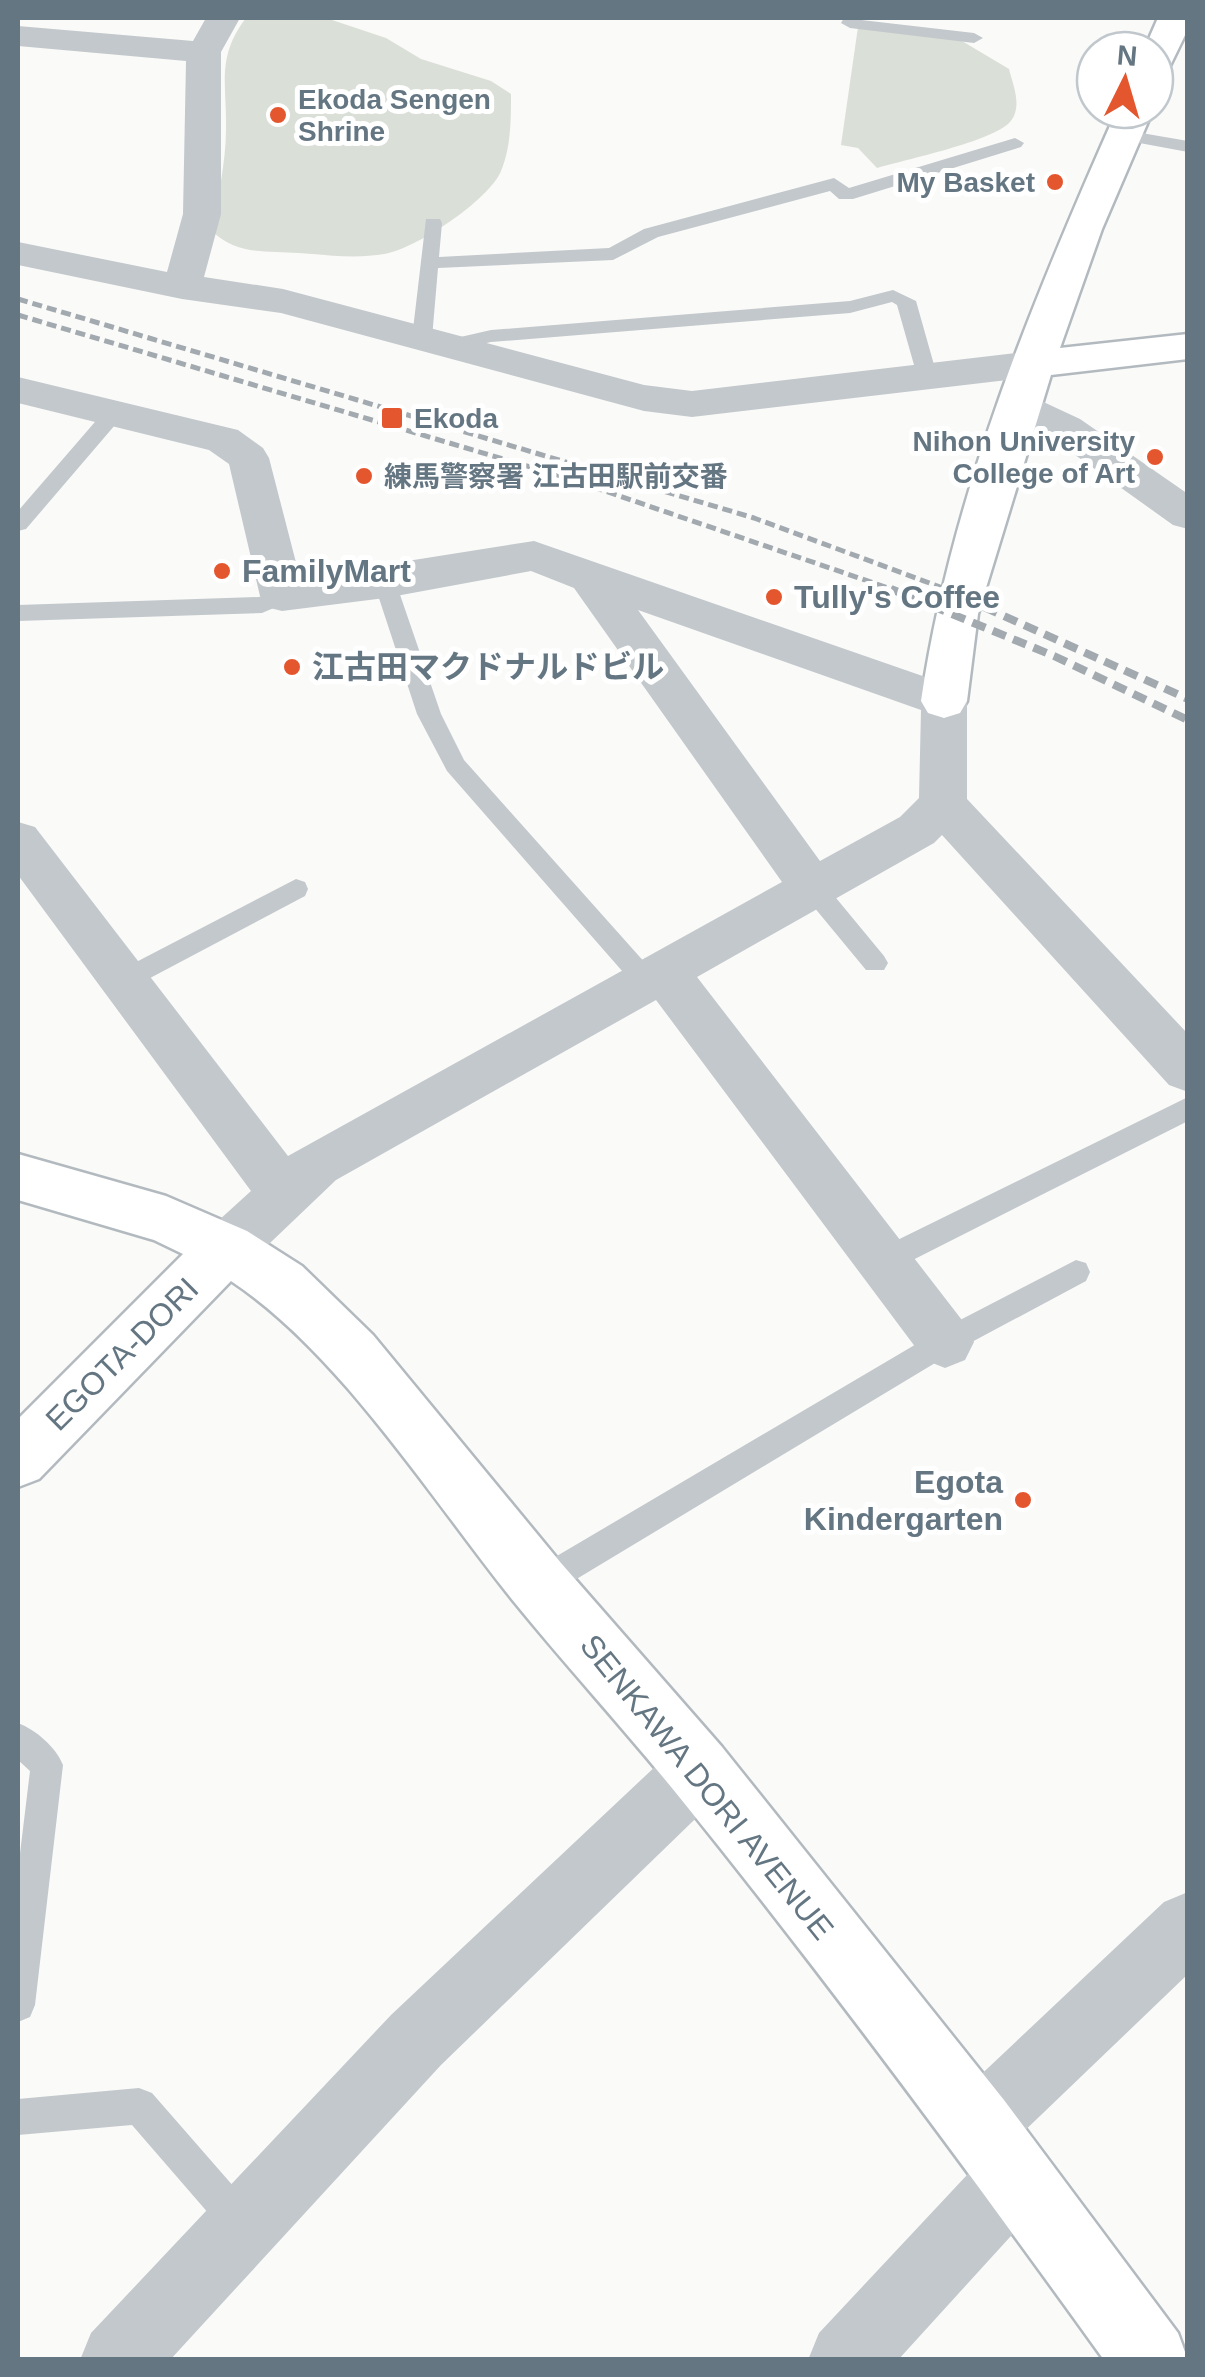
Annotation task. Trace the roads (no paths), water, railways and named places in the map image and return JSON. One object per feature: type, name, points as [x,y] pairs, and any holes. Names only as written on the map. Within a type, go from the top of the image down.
[{"type":"street","points":[[182,287],[202,214],[204,52],[223,18]]},
{"type":"street","points":[[18,36],[204,52]]},
{"type":"street","points":[[1126,130],[1083,228],[1033,364],[956,614],[944,701],[943,804],[1188,1070]]},
{"type":"street","points":[[18,254],[182,287],[282,301],[644,398],[692,404],[1188,346]]},
{"type":"street","points":[[18,390],[223,440],[248,458],[282,596],[385,583],[534,556],[944,701]]},
{"type":"street","points":[[1022,405],[1065,428],[1188,515]]},
{"type":"street","points":[[590,577],[813,888]]},
{"type":"street","points":[[227,1248],[317,1164],[917,830],[943,804]]},
{"type":"street","points":[[18,840],[254,1149],[283,1195]]},
{"type":"street","points":[[654,976],[944,1342]]},
{"type":"street","name":"SENKAWA DORI AVENUE","points":[[18,1177],[166,1220],[227,1248],[282,1284],[353,1353],[539,1584],[700,1770],[997,2152],[1150,2360]]},
{"type":"street","name":"EGOTA-DORI","points":[[18,1459],[227,1248]]},
{"type":"street","points":[[118,2360],[416,2040],[700,1770]]},
{"type":"street","points":[[846,2360],[997,2152],[1188,1926]]},
{"type":"lane","points":[[852,18],[850,23],[974,38]]},
{"type":"lane","points":[[1146,130],[1188,147]]},
{"type":"lane","points":[[429,263],[613,254],[651,233],[834,184],[846,195],[1015,143]]},
{"type":"lane","points":[[433,222],[429,263],[436,341],[850,307],[893,296],[906,301],[928,379]]},
{"type":"lane","points":[[18,524],[114,412]]},
{"type":"lane","points":[[385,583],[429,714],[455,765],[654,976]]},
{"type":"lane","points":[[18,614],[262,605],[282,596]]},
{"type":"lane","points":[[813,888],[875,962]]},
{"type":"lane","points":[[126,979],[296,889]]},
{"type":"lane","points":[[883,1261],[1188,1108]]},
{"type":"lane","points":[[539,1584],[944,1342],[1076,1272]]},
{"type":"lane","points":[[18,1740],[47,1764],[18,2004]]},
{"type":"lane","points":[[18,2117],[139,2106],[244,2226]]},
{"type":"railway","points":[[18,299],[754,518],[951,591]]},
{"type":"railway","points":[[18,315],[564,477],[897,591]]},
{"type":"railway","points":[[891,589],[1054,656],[1188,720]]},
{"type":"railway","points":[[944,589],[1188,699]]},
{"type":"place","name":"Ekoda Sengen Shrine","points":[[278,115]]},
{"type":"place","name":"My Basket","points":[[1055,182]]},
{"type":"place","name":"Ekoda","points":[[392,418]]},
{"type":"place","name":"Nihon University College of Art","points":[[1155,457]]},
{"type":"place","name":"練馬警察署 江古田駅前交番","points":[[364,476]]},
{"type":"place","name":"FamilyMart","points":[[222,571]]},
{"type":"place","name":"Tully's Coffee","points":[[774,597]]},
{"type":"place","name":"江古田マクドナルドビル","points":[[292,667]]},
{"type":"place","name":"Egota Kindergarten","points":[[1023,1500]]}]
